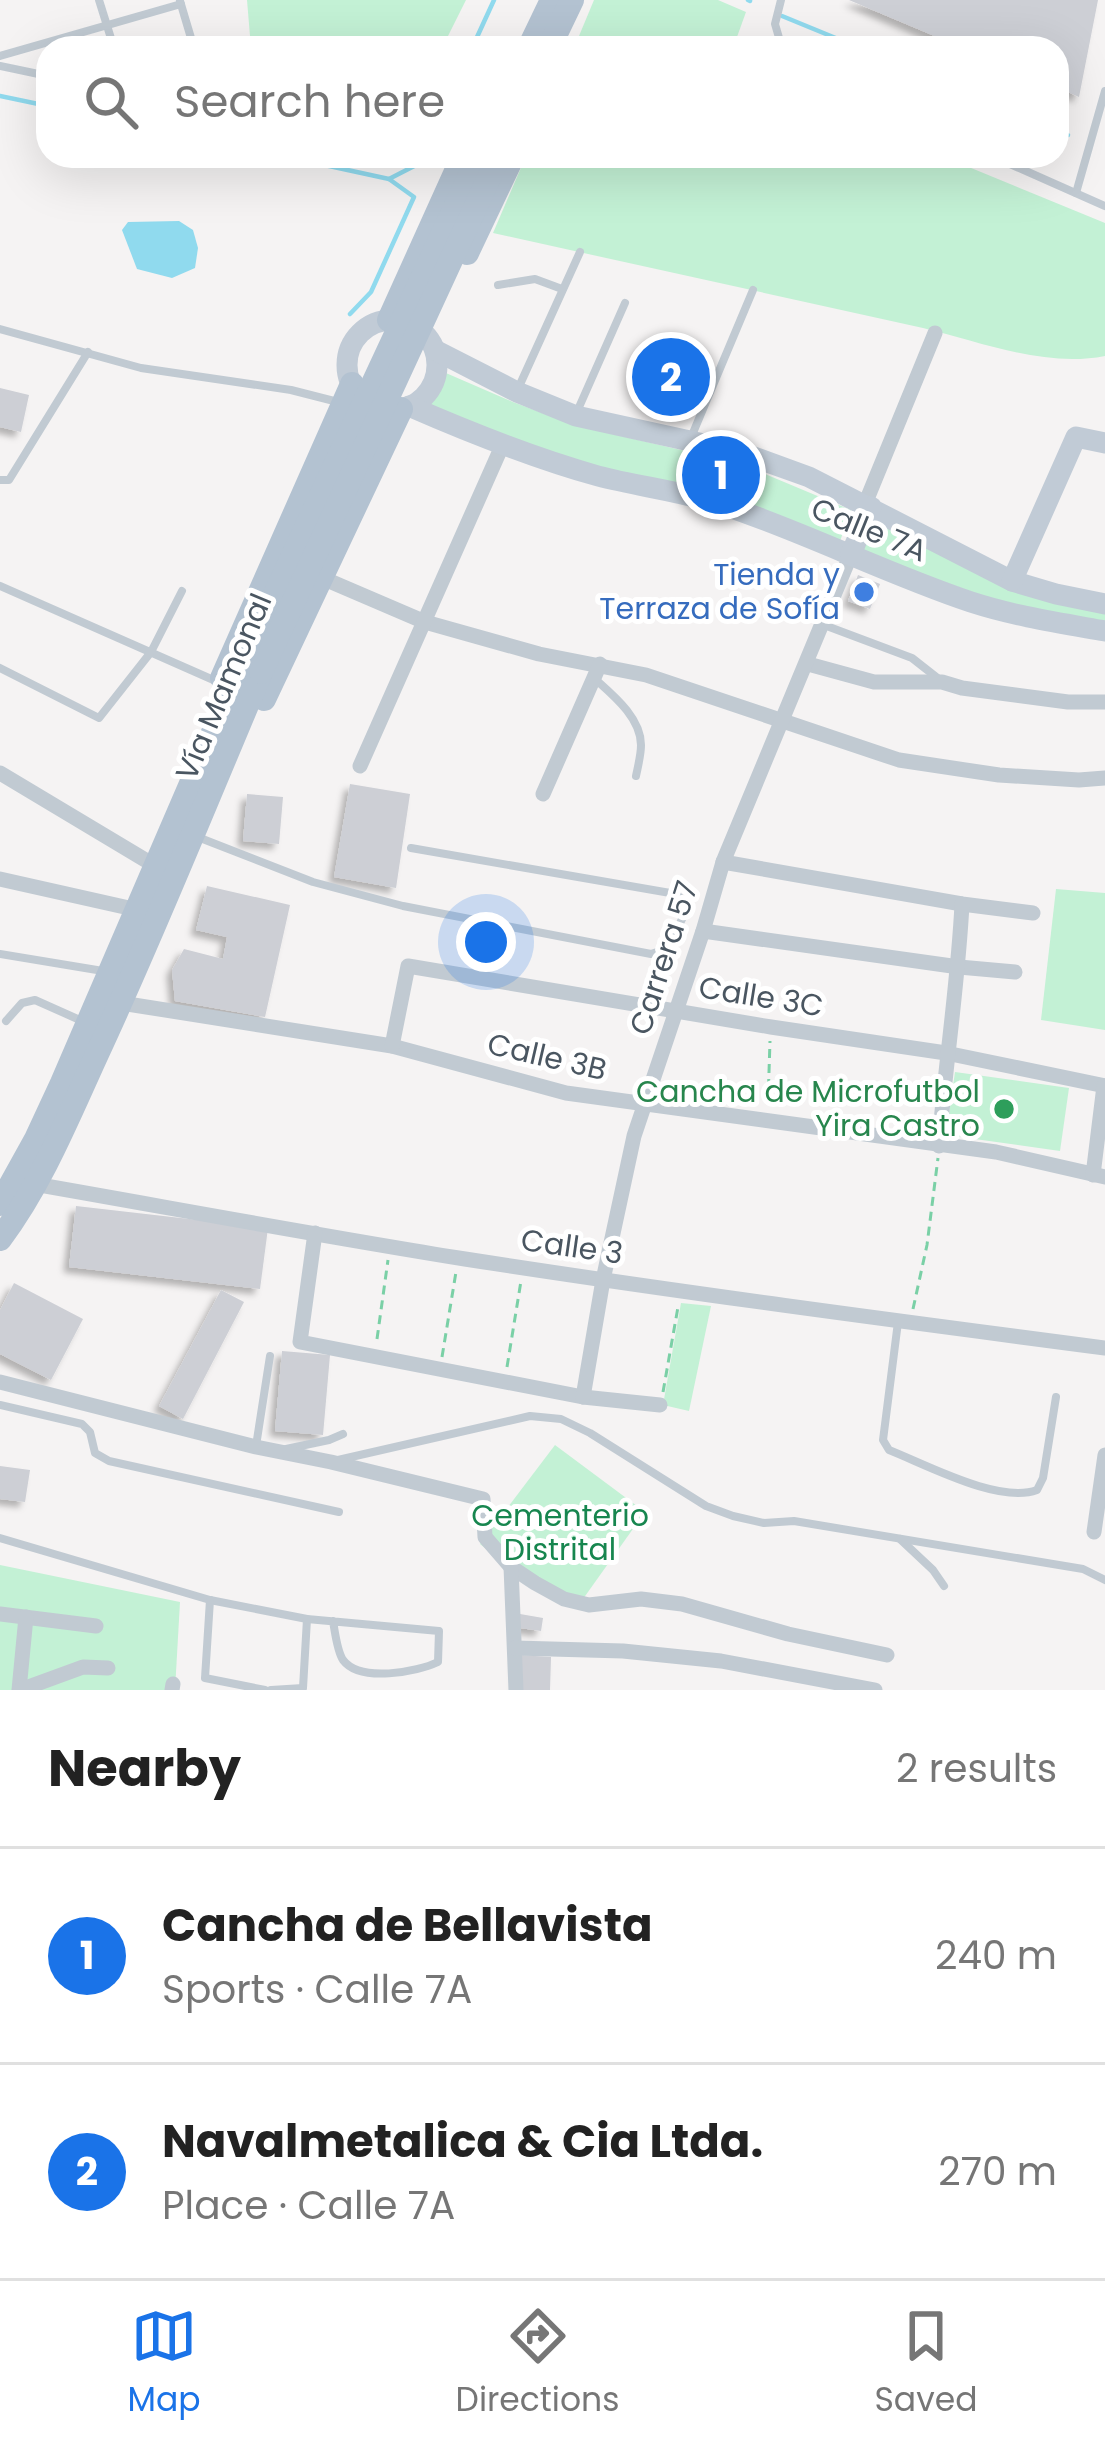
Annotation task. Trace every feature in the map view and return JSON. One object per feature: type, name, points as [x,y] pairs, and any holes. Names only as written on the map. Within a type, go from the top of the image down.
[{"type":"main road","points":[[518,36],[535,0]]},
{"type":"main road","points":[[535,36],[552,0]]},
{"type":"main road","points":[[555,36],[572,0]]},
{"type":"main road","points":[[568,36],[584,0]]},
{"type":"main road","points":[[389,320],[459,168]]},
{"type":"main road","name":"Vía Mamonal","points":[[0,1239],[11,1190],[157,867],[219,746],[473,168]]},
{"type":"main road","name":"Vía Mamonal","points":[[252,668],[493,168]]},
{"type":"main road","points":[[431,343],[508,168]]},
{"type":"main road","points":[[219,746],[220,682],[348,394]]},
{"type":"main road","points":[[219,746],[262,704],[405,407]]},
{"type":"main road","name":"Vía Mamonal","points":[[11,1190],[50,1156],[193,836],[219,746]]},
{"type":"street","points":[[403,321],[417,327],[431,343],[436,376],[421,399],[389,410],[348,394],[348,360],[357,337],[376,323],[403,321]]},
{"type":"street","points":[[851,554],[934,333]]},
{"type":"street","name":"Calle 7A","points":[[431,343],[517,392],[575,416],[775,464],[1012,581],[1105,604]]},
{"type":"street","name":"Calle 7A","points":[[405,407],[502,446],[603,477],[704,499],[976,604],[1105,631]]},
{"type":"street","points":[[1012,581],[1076,437],[1105,443]]},
{"type":"street","points":[[360,766],[502,446]]},
{"type":"street","name":"Carrera 57","points":[[583,1397],[634,1136],[723,862],[851,554]]},
{"type":"street","points":[[320,578],[424,622],[597,671],[688,687],[898,760],[999,775],[1105,778]]},
{"type":"street","points":[[808,664],[874,682],[942,682],[1068,702],[1105,701]]},
{"type":"street","points":[[543,794],[597,671]]},
{"type":"street","points":[[0,773],[157,867]]},
{"type":"street","points":[[723,862],[1033,913]]},
{"type":"street","points":[[0,880],[138,910]]},
{"type":"street","points":[[939,1146],[962,904]]},
{"type":"street","points":[[703,931],[1015,973]]},
{"type":"street","name":"Calle 3C","points":[[392,1046],[408,966],[946,1053],[1104,1086]]},
{"type":"street","name":"Calle 3B","points":[[121,1003],[392,1046],[566,1093],[996,1152],[1099,1176]]},
{"type":"street","points":[[1099,1176],[1104,1086]]},
{"type":"street","name":"Calle 3","points":[[11,1190],[763,1304],[1105,1348]]},
{"type":"street","points":[[315,1233],[300,1342],[583,1397],[660,1406]]},
{"type":"street","points":[[0,1382],[483,1499],[485,1537],[511,1567],[564,1599],[589,1605],[640,1599],[682,1604],[788,1634],[887,1654]]},
{"type":"street","points":[[1094,1532],[1105,1455]]},
{"type":"street","points":[[511,1567],[516,1690]]},
{"type":"street","points":[[0,1614],[96,1626]]},
{"type":"street","points":[[26,1617],[20,1690],[83,1667],[109,1668]]},
{"type":"street","points":[[515,1648],[623,1651],[721,1661],[875,1690]]},
{"type":"lane","points":[[99,0],[110,36]]},
{"type":"lane","points":[[779,36],[775,23],[781,0]]},
{"type":"lane","points":[[68,36],[180,2],[190,36]]},
{"type":"lane","points":[[0,56],[36,45]]},
{"type":"lane","points":[[0,66],[36,74]]},
{"type":"lane","points":[[1076,193],[1105,91]]},
{"type":"lane","points":[[1019,168],[1105,206]]},
{"type":"lane","points":[[517,392],[580,252]]},
{"type":"lane","points":[[498,285],[535,279],[562,289]]},
{"type":"lane","points":[[690,441],[753,290]]},
{"type":"lane","points":[[575,416],[625,303]]},
{"type":"lane","points":[[0,329],[141,368],[348,394]]},
{"type":"lane","points":[[0,480],[9,480],[88,352]]},
{"type":"lane","points":[[0,586],[220,682]]},
{"type":"lane","points":[[0,668],[99,718],[151,652],[182,591]]},
{"type":"lane","points":[[823,624],[913,658],[942,682]]},
{"type":"lane","points":[[597,671],[635,724],[642,742],[636,776]]},
{"type":"lane","points":[[193,836],[313,882],[380,900],[651,954],[669,948],[686,910],[686,903],[676,894],[411,848]]},
{"type":"lane","points":[[0,954],[110,974]]},
{"type":"lane","points":[[6,1021],[22,1003],[34,1000],[87,1024]]},
{"type":"lane","points":[[904,1321],[883,1440],[889,1450],[994,1491],[1022,1495],[1037,1490],[1043,1478],[1056,1397]]},
{"type":"lane","points":[[256,1447],[270,1356]]},
{"type":"lane","points":[[0,1406],[82,1424],[90,1432],[95,1453],[109,1461],[339,1512]]},
{"type":"lane","points":[[331,1462],[530,1416],[561,1419],[706,1506],[733,1516],[1082,1569],[1105,1580]]},
{"type":"lane","points":[[278,1450],[343,1434]]},
{"type":"lane","points":[[0,1538],[210,1600],[307,1619],[439,1631],[439,1662],[408,1673],[354,1668],[343,1659],[333,1622]]},
{"type":"lane","points":[[899,1538],[944,1586]]},
{"type":"lane","points":[[210,1600],[205,1678],[268,1690],[303,1688],[307,1619]]},
{"type":"path","points":[[767,1120],[771,1027]]},
{"type":"path","points":[[904,1321],[927,1245],[939,1146]]},
{"type":"path","points":[[374,1355],[390,1246]]},
{"type":"path","points":[[440,1368],[459,1258]]},
{"type":"path","points":[[505,1381],[524,1268]]},
{"type":"path","points":[[660,1406],[682,1289]]},
{"type":"green space","points":[[247,0],[466,0],[448,36],[250,36]]},
{"type":"green space","points":[[594,0],[718,0],[746,12],[737,36],[579,36]]},
{"type":"green space","points":[[521,168],[971,168],[1105,223],[1105,356],[1059,359],[1013,352],[493,233]]},
{"type":"green space","points":[[439,370],[574,425],[741,464],[851,510],[839,544],[619,476],[420,406],[435,393]]},
{"type":"green space","points":[[875,521],[1105,610],[1105,623],[1006,604],[860,552]]},
{"type":"green space","points":[[1056,889],[1105,893],[1105,1030],[1041,1020]]},
{"type":"green space","points":[[955,1072],[1069,1088],[1060,1151],[946,1135]]},
{"type":"green space","points":[[681,1303],[711,1306],[689,1411],[663,1405]]},
{"type":"green space","name":"Cementerio Distrital","points":[[555,1445],[645,1512],[578,1606],[530,1585],[480,1544]]},
{"type":"green space","points":[[0,1565],[180,1602],[175,1690],[0,1690]]},
{"type":"water","points":[[179,221],[193,230],[198,248],[195,268],[172,278],[137,269],[122,230],[128,222]]},
{"type":"building","points":[[849,0],[1098,0],[1079,97],[1069,92],[1069,36],[934,36]]},
{"type":"building","points":[[666,360],[686,368],[676,395],[655,386]]},
{"type":"building","points":[[0,388],[29,395],[21,432],[0,427]]},
{"type":"building","name":"Tienda y Terraza de Sofía","points":[[858,575],[880,584],[870,609],[848,601]]},
{"type":"building","points":[[350,784],[410,794],[396,888],[334,877]]},
{"type":"building","points":[[247,794],[283,797],[279,844],[243,841]]},
{"type":"building","points":[[207,886],[290,905],[265,1017],[175,1001],[172,970],[184,949],[223,959],[227,937],[196,930]]},
{"type":"building","points":[[76,1206],[268,1228],[260,1289],[69,1267]]},
{"type":"building","points":[[14,1283],[83,1319],[51,1380],[0,1354],[0,1310]]},
{"type":"building","points":[[221,1290],[244,1302],[183,1419],[159,1406]]},
{"type":"building","points":[[282,1351],[330,1355],[323,1435],[275,1431]]},
{"type":"building","points":[[0,1466],[30,1470],[25,1502],[0,1499]]},
{"type":"building","points":[[520,1614],[543,1618],[541,1631],[520,1628]]},
{"type":"building","points":[[519,1655],[551,1657],[550,1690],[519,1690]]},
{"type":"waterway","points":[[478,36],[494,0]]},
{"type":"waterway","points":[[782,16],[831,36]]},
{"type":"waterway","points":[[0,96],[36,104]]},
{"type":"waterway","points":[[338,168],[389,179],[414,197],[371,292],[350,314]]},
{"type":"waterway","points":[[389,179],[410,168]]},
{"type":"place","name":"Navalmetalica & Cia Ltda.","points":[[671,377]]},
{"type":"place","name":"Cancha de Bellavista","points":[[721,475]]},
{"type":"place","name":"Tienda y Terraza de Sofía","points":[[864,592]]},
{"type":"place","name":"Cancha de Microfutbol Yira Castro","points":[[1004,1109]]}]
